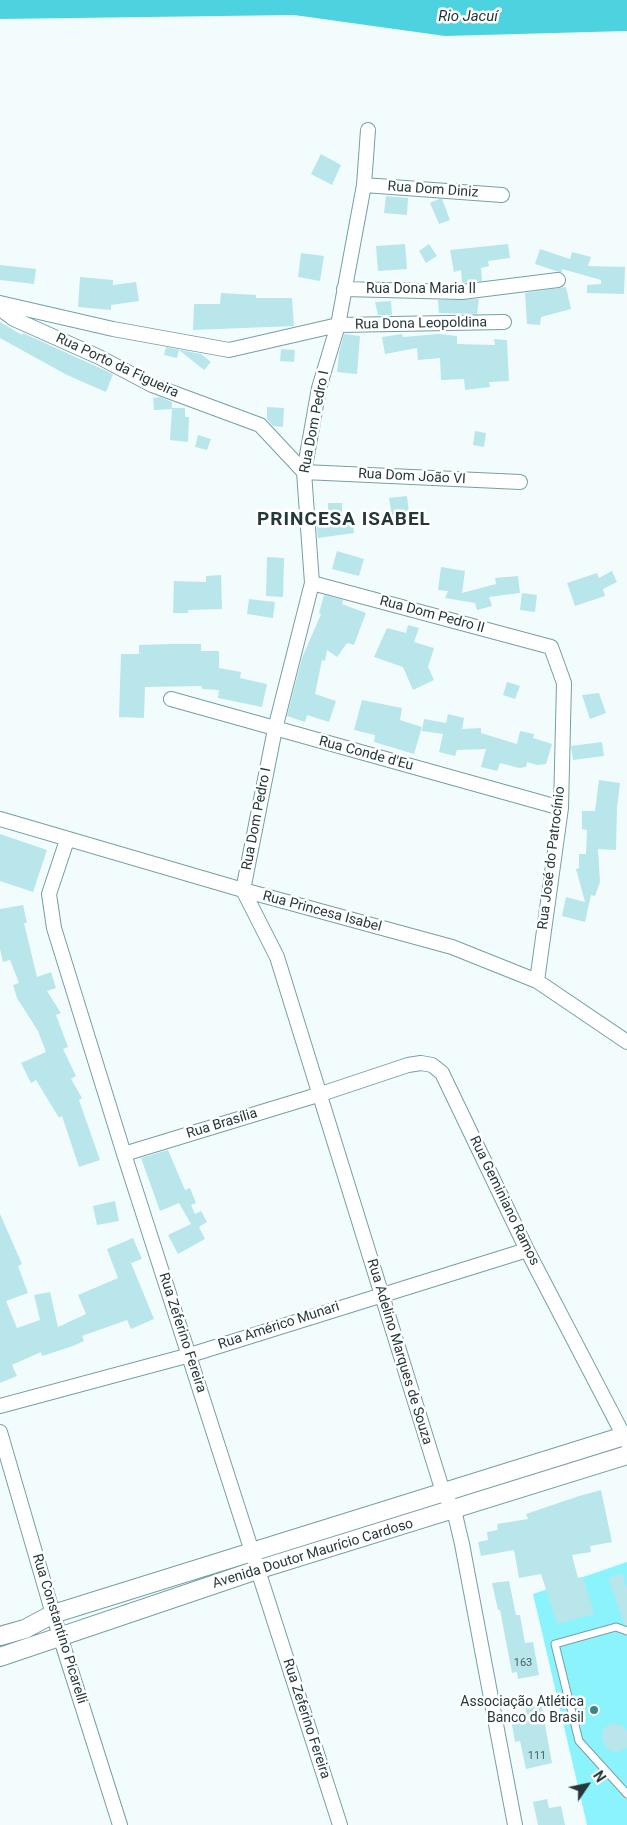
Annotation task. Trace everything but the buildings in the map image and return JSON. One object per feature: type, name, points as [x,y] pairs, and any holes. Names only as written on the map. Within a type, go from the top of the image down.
[{"type":"street","name":"Rua Dom Pedro I","points":[[243,890],[275,729],[312,583],[304,472],[320,388],[338,325],[364,185],[368,130]]},
{"type":"street","name":"Rua Dom Diniz","points":[[364,185],[502,195]]},
{"type":"street","name":"Rua Dona Maria II","points":[[344,289],[462,292],[558,280]]},
{"type":"street","name":"Rua Porto da Figueira","points":[[0,303],[113,329],[229,350],[338,325]]},
{"type":"street","name":"Rua Porto da Figueira","points":[[0,309],[14,319],[99,356],[152,385],[260,425],[304,472]]},
{"type":"street","name":"Rua Dona Leopoldina","points":[[338,325],[504,322]]},
{"type":"street","name":"Rua Dom João VI","points":[[304,472],[520,482]]},
{"type":"street","name":"Rua Dom Pedro II","points":[[312,583],[551,647]]},
{"type":"street","name":"Rua José do Patrocínio","points":[[537,981],[561,808],[564,683],[551,647]]},
{"type":"street","name":"Rua Conde d'Eu","points":[[171,699],[561,808]]},
{"type":"street","name":"Rua Princesa Isabel","points":[[0,819],[243,890],[452,947],[537,981],[627,1042]]},
{"type":"street","name":"Rua Zeferino Fereira","points":[[67,840],[49,894],[54,928],[124,1154],[190,1354],[251,1552],[340,1825]]},
{"type":"street","name":"Rua Adelino Marques de Souza","points":[[243,890],[277,957],[443,1492],[454,1510],[515,1825]]},
{"type":"street","name":"Rua Geminiano Ramos","points":[[321,1094],[408,1065],[432,1065],[442,1073],[527,1250],[626,1437]]},
{"type":"street","name":"Rua Brasília","points":[[124,1154],[321,1094]]},
{"type":"street","name":"Rua Américo Munari","points":[[0,1406],[190,1354],[527,1250]]},
{"type":"street","name":"Rua Constantino Picarelli","points":[[0,1432],[53,1614],[120,1825]]},
{"type":"street","name":"Avenida Doutor Maurício Cardoso","points":[[0,1636],[24,1628],[53,1614],[626,1437]]},
{"type":"street","name":"Avenida Doutor Maurício Cardoso","points":[[0,1658],[257,1570],[627,1455]]},
{"type":"lane","points":[[627,1631],[616,1627],[555,1644],[579,1741],[627,1794]]},
{"type":"shaded area","name":"Associação Atlética Banco do Brasil","points":[[627,1562],[627,1825],[587,1825],[533,1594]]},
{"type":"water","name":"Rio Jacuí","points":[[0,0],[627,0],[627,31],[445,36],[294,15],[0,19]]},
{"type":"place","name":"Associação Atlética Banco do Brasil","points":[[594,1710]]},
{"type":"district","name":"PRINCESA ISABEL","points":[[344,520]]}]
